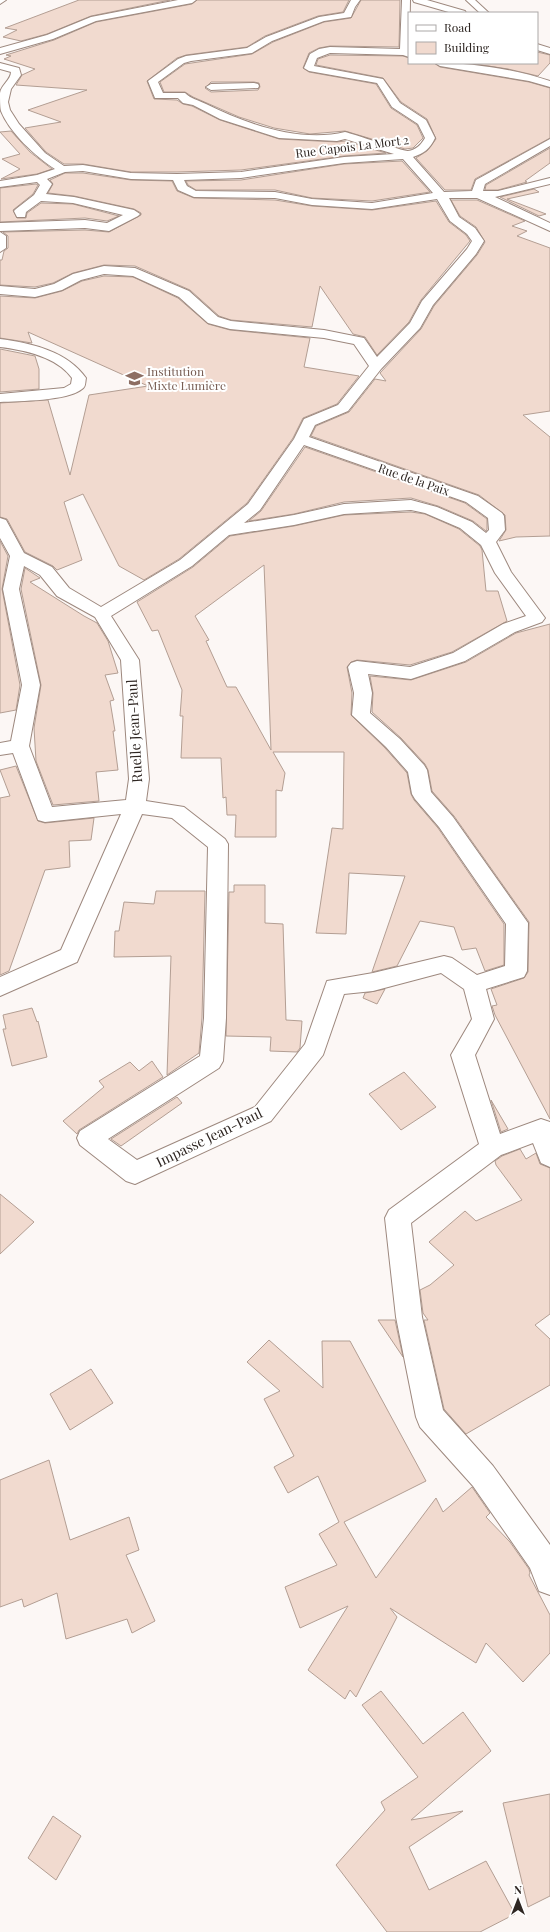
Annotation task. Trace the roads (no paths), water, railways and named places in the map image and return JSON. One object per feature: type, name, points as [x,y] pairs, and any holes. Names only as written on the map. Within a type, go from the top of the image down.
[{"type":"street","points":[[0,51],[50,37],[94,19],[192,0]]},
{"type":"street","points":[[101,614],[186,563],[227,531],[254,507],[301,439],[309,422],[344,408],[376,366],[415,325],[427,304],[472,251],[478,241],[471,231],[454,219],[441,195],[406,156],[397,151],[345,135],[337,138],[283,136],[224,117],[195,102],[187,101],[181,95],[159,96],[153,81],[180,61],[189,58],[248,51],[269,39],[322,19],[348,15],[351,6],[356,0]]},
{"type":"street","points":[[406,0],[407,53]]},
{"type":"street","points":[[416,0],[458,12]]},
{"type":"street","points":[[470,0],[484,12]]},
{"type":"street","points":[[538,47],[550,51]]},
{"type":"street","name":"Rue Capois La Mort 2","points":[[0,184],[39,178],[62,169],[83,168],[131,176],[177,177],[241,175],[344,160],[406,156],[421,150],[430,138],[426,128],[416,117],[396,105],[380,81],[309,68],[313,56],[322,51],[407,53]]},
{"type":"street","points":[[446,64],[531,78],[550,84]]},
{"type":"street","points":[[0,66],[16,70],[16,75],[6,89],[3,102],[5,110],[15,126],[41,155],[62,169]]},
{"type":"street","points":[[211,87],[254,86]]},
{"type":"street","points":[[477,194],[480,182],[550,142]]},
{"type":"street","points":[[177,177],[182,188],[194,194],[275,195],[312,202],[372,206],[441,195],[461,196],[498,194],[550,182]]},
{"type":"street","points":[[21,215],[20,211],[39,197],[46,184],[39,178]]},
{"type":"street","points":[[477,194],[532,206]]},
{"type":"street","points":[[477,194],[550,227]]},
{"type":"street","points":[[0,226],[85,224],[109,227],[134,214],[90,205],[74,200],[39,197]]},
{"type":"street","points":[[0,236],[0,248]]},
{"type":"street","points":[[0,290],[35,293],[58,287],[77,277],[104,270],[135,272],[184,294],[213,320],[230,325],[324,334],[359,341],[376,366]]},
{"type":"street","points":[[0,343],[12,344],[43,354],[70,366],[79,378],[78,386],[67,392],[0,398]]},
{"type":"street","name":"Rue de la Paix","points":[[301,439],[472,499],[496,516],[497,530],[488,542]]},
{"type":"street","points":[[227,531],[294,520],[344,509],[412,505],[431,510],[466,525],[488,542],[503,573],[536,618],[509,628],[458,657],[411,673],[357,667],[363,693],[361,714],[393,743],[417,770],[422,794],[446,822],[517,923],[516,970],[474,984],[483,1019],[463,1055],[492,1148]]},
{"type":"street","points":[[0,523],[18,556],[11,589],[32,685],[20,746],[45,815],[135,806]]},
{"type":"street","name":"Ruelle Jean-Paul","points":[[0,987],[68,956],[135,806],[139,779],[130,660],[101,614],[63,592],[46,571],[18,556]]},
{"type":"street","points":[[0,749],[20,746]]},
{"type":"street","name":"Impasse Jean-Paul","points":[[135,806],[177,812],[218,844],[215,1018],[211,1061],[89,1138],[135,1173],[263,1114],[315,1048],[335,987],[374,982],[444,964],[474,984]]},
{"type":"street","points":[[550,1156],[540,1129],[492,1148],[398,1218],[409,1317],[430,1418],[483,1476],[541,1558],[550,1580]]},
{"type":"place","name":"Institution Mixte Lumière","points":[[134,378]]}]
